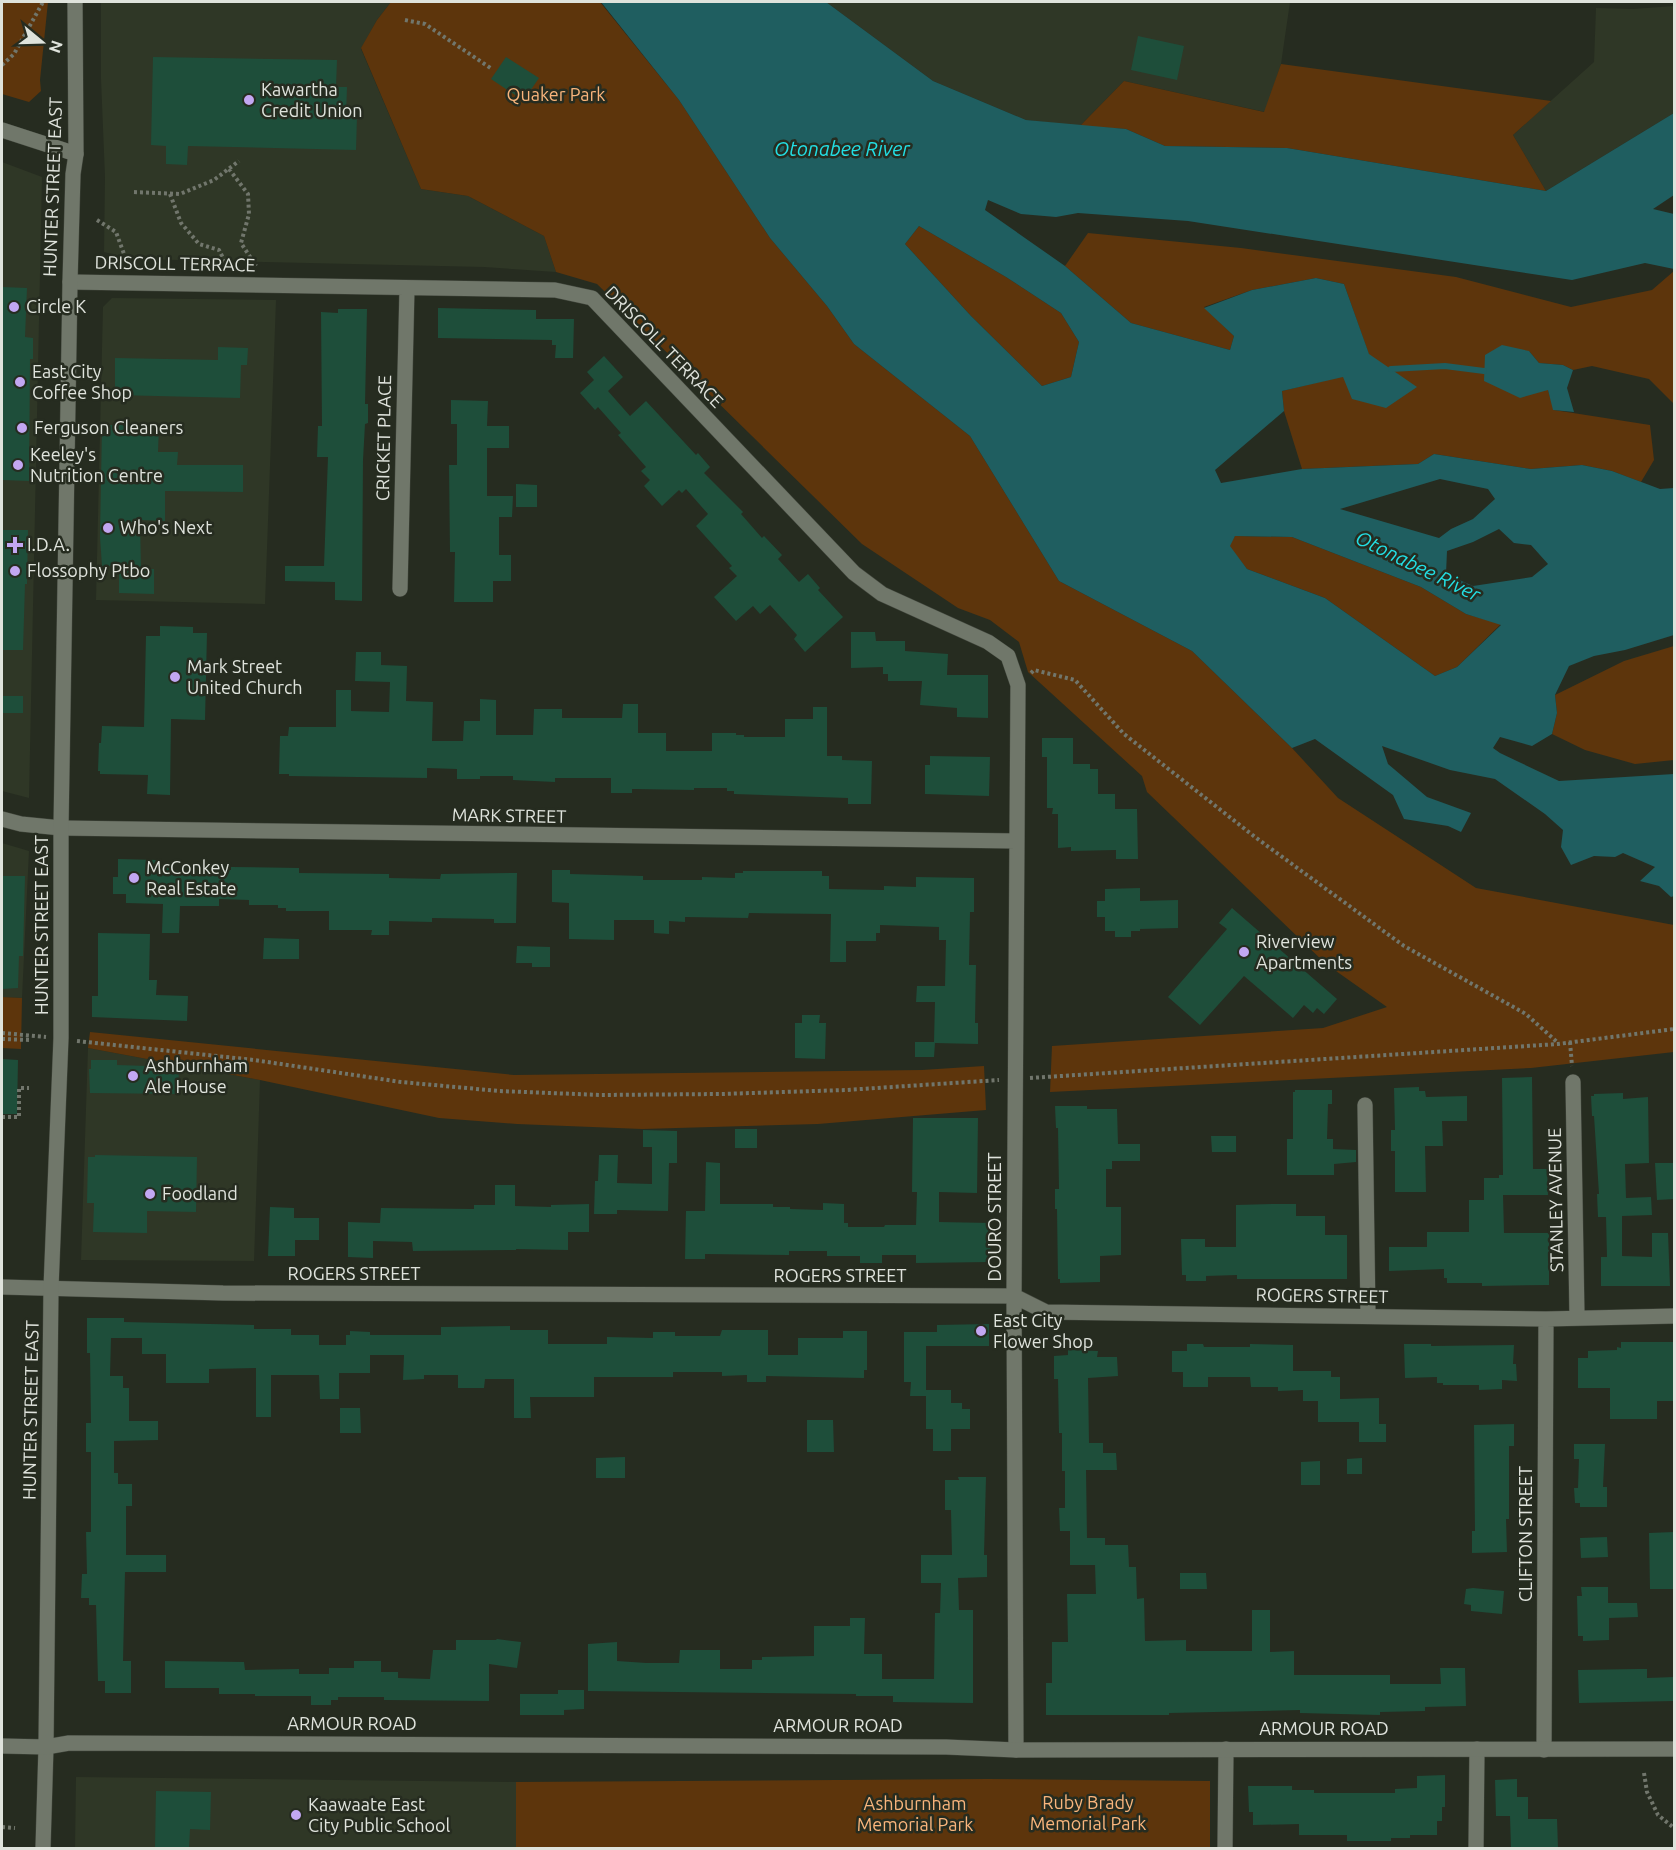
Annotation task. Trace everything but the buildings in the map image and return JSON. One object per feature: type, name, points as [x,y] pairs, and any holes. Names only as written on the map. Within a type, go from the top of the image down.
[{"type":"street","name":"HUNTER STREET EAST","points":[[43,1848],[51,1288],[61,1038],[61,828],[70,282],[72,174],[76,154],[75,2]]},
{"type":"street","points":[[2,130],[76,154]]},
{"type":"street","name":"DRISCOLL TERRACE","points":[[70,282],[555,290],[592,298],[854,573],[882,594],[988,642],[1008,656],[1018,684]]},
{"type":"street","name":"CRICKET PLACE","points":[[400,589],[407,288]]},
{"type":"street","name":"DOURO STREET","points":[[1016,1750],[1014,1296],[1018,684]]},
{"type":"street","name":"MARK STREET","points":[[2,819],[21,824],[61,828],[1017,841]]},
{"type":"street","name":"STANLEY AVENUE","points":[[1574,1082],[1577,1317]]},
{"type":"street","points":[[1365,1105],[1368,1315]]},
{"type":"street","name":"ROGERS STREET","points":[[2,1287],[235,1293],[1014,1296],[1046,1312],[1546,1319],[1674,1316]]},
{"type":"street","name":"CLIFTON STREET","points":[[1544,1750],[1546,1319]]},
{"type":"street","name":"ARMOUR ROAD","points":[[2,1746],[46,1748],[69,1743],[934,1746],[1016,1750],[1674,1749]]},
{"type":"street","points":[[1225,1848],[1226,1749]]},
{"type":"street","points":[[1476,1848],[1477,1749]]},
{"type":"path","points":[[2,65],[14,54],[43,2]]},
{"type":"path","points":[[405,20],[425,24],[492,69]]},
{"type":"path","points":[[134,192],[180,194],[214,180],[238,160]]},
{"type":"path","points":[[229,169],[248,194],[249,214],[241,243],[256,266]]},
{"type":"path","points":[[170,194],[181,223],[199,244],[219,250],[227,266]]},
{"type":"path","points":[[97,220],[116,232],[128,265]]},
{"type":"path","points":[[1018,684],[1034,670],[1075,680],[1124,734],[1256,837],[1404,946],[1526,1014],[1558,1044]]},
{"type":"path","points":[[2,1033],[254,1060],[401,1082],[510,1091],[601,1095],[846,1090],[1558,1044],[1674,1029]]},
{"type":"path","points":[[2,1039],[30,1040]]},
{"type":"path","points":[[1570,1042],[1574,1082]]},
{"type":"path","points":[[2,1117],[19,1117],[19,1088],[29,1088]]},
{"type":"path","points":[[1644,1773],[1647,1792],[1658,1815],[1674,1828]]},
{"type":"path","points":[[2,1827],[15,1828]]},
{"type":"shaded area","points":[[101,2],[391,2],[377,20],[361,49],[421,189],[468,196],[544,236],[556,272],[484,267],[132,259],[104,252],[105,177]]},
{"type":"shaded area","points":[[826,2],[1290,2],[1281,64],[1265,112],[1124,81],[1080,126],[1026,120],[933,81]]},
{"type":"shaded area","points":[[1674,6],[1674,113],[1546,191],[1513,135],[1594,62],[1596,8],[1633,9]]},
{"type":"shaded area","points":[[2,162],[42,177],[29,798],[2,791]]},
{"type":"shaded area","points":[[112,298],[276,300],[265,604],[96,600],[103,307]]},
{"type":"shaded area","points":[[2,843],[29,851],[22,998],[2,997]]},
{"type":"shaded area","points":[[88,1048],[260,1080],[254,1261],[81,1260]]},
{"type":"shaded area","name":"Kaawaate East City Public School","points":[[76,1777],[516,1782],[516,1848],[75,1848]]},
{"type":"green space","points":[[2,2],[48,2],[40,80],[41,91],[29,102],[2,94]]},
{"type":"green space","name":"Quaker Park","points":[[391,2],[600,2],[679,100],[770,238],[827,306],[854,344],[970,436],[1059,581],[1192,651],[1292,748],[1338,798],[1476,888],[1674,925],[1674,1052],[1531,1068],[1050,1092],[1052,1046],[1323,1028],[1387,1007],[1326,964],[1147,792],[1142,776],[1028,672],[1019,642],[990,620],[958,608],[862,544],[597,284],[556,272],[544,236],[468,196],[421,189],[361,48],[377,20]]},
{"type":"green space","points":[[1281,64],[1551,101],[1513,135],[1546,191],[1287,148],[1165,146],[1126,129],[1080,126],[1124,81],[1264,112]]},
{"type":"green space","points":[[919,226],[1006,277],[1061,313],[1079,342],[1071,377],[1042,386],[971,316],[905,244]]},
{"type":"green space","points":[[1088,233],[1241,248],[1456,277],[1571,307],[1652,290],[1674,271],[1674,404],[1649,379],[1592,366],[1573,370],[1563,365],[1539,363],[1529,351],[1548,390],[1554,410],[1650,425],[1654,460],[1641,482],[1612,471],[1582,465],[1531,469],[1434,454],[1418,464],[1302,469],[1284,411],[1282,391],[1343,376],[1369,355],[1344,284],[1316,278],[1252,290],[1204,307],[1234,336],[1230,350],[1131,323],[1065,266]]},
{"type":"green space","points":[[1235,536],[1292,537],[1421,587],[1466,614],[1501,624],[1457,667],[1435,676],[1325,598],[1247,569],[1229,546]]},
{"type":"green space","points":[[1674,646],[1674,760],[1635,764],[1585,750],[1552,734],[1557,713],[1555,695],[1624,661]]},
{"type":"green space","points":[[2,997],[22,998],[21,1049],[2,1048]]},
{"type":"green space","points":[[90,1032],[514,1075],[922,1070],[984,1066],[986,1110],[818,1124],[642,1129],[439,1118],[260,1080],[88,1048]]},
{"type":"green space","name":"Ashburnham Memorial Park","points":[[988,1779],[1210,1781],[1210,1848],[516,1848],[516,1782]]},
{"type":"water","name":"Otonabee River","points":[[601,2],[826,2],[933,81],[1026,120],[1126,129],[1165,146],[1287,148],[1546,191],[1674,113],[1674,195],[1653,209],[1674,214],[1674,269],[1645,263],[1572,280],[1188,221],[1078,213],[1056,217],[1021,214],[988,200],[985,210],[1065,266],[1131,323],[1230,350],[1234,336],[1204,308],[1252,290],[1316,278],[1344,284],[1369,354],[1417,387],[1386,408],[1352,399],[1343,377],[1282,391],[1284,411],[1215,470],[1221,483],[1302,469],[1418,464],[1434,454],[1531,469],[1582,465],[1612,471],[1660,489],[1674,488],[1674,635],[1625,650],[1594,656],[1569,666],[1555,695],[1557,713],[1552,734],[1532,746],[1500,737],[1493,748],[1559,781],[1674,774],[1674,896],[1671,897],[1659,886],[1640,881],[1655,867],[1623,853],[1615,857],[1594,856],[1571,865],[1561,847],[1563,830],[1545,814],[1495,779],[1450,770],[1382,746],[1388,764],[1427,797],[1471,813],[1461,832],[1448,826],[1404,819],[1393,795],[1315,739],[1292,748],[1192,651],[1059,581],[970,436],[854,344],[827,306],[770,238],[679,100]],"holes":[[[919,226],[1006,277],[1061,313],[1079,342],[1071,377],[1042,386],[971,316],[905,244]],[[1440,479],[1488,489],[1495,499],[1473,519],[1451,529],[1439,538],[1340,509]],[[1499,529],[1514,543],[1531,545],[1548,564],[1532,577],[1473,586],[1446,574],[1447,551],[1473,542]],[[1235,536],[1292,537],[1421,587],[1466,614],[1501,625],[1457,667],[1435,676],[1325,598],[1247,569],[1230,546]]]},
{"type":"water","points":[[1502,345],[1529,351],[1539,363],[1563,365],[1573,370],[1567,388],[1574,412],[1553,410],[1548,390],[1520,398],[1484,381],[1485,355]]},
{"type":"waterway","points":[[1391,369],[1445,366],[1484,371]]},
{"type":"place","name":"Kawartha Credit Union","points":[[249,100]]},
{"type":"place","name":"Circle K","points":[[14,307]]},
{"type":"place","name":"East City Coffee Shop","points":[[20,382]]},
{"type":"place","name":"Ferguson Cleaners","points":[[22,428]]},
{"type":"place","name":"Keeley's Nutrition Centre","points":[[18,465]]},
{"type":"place","name":"Who's Next","points":[[108,528]]},
{"type":"place","name":"I.D.A.","points":[[15,545]]},
{"type":"place","name":"Flossophy Ptbo","points":[[15,571]]},
{"type":"place","name":"Mark Street United Church","points":[[175,677]]},
{"type":"place","name":"McConkey Real Estate","points":[[134,878]]},
{"type":"place","name":"Riverview Apartments","points":[[1244,952]]},
{"type":"place","name":"Ashburnham Ale House","points":[[133,1076]]},
{"type":"place","name":"Foodland","points":[[150,1194]]},
{"type":"place","name":"East City Flower Shop","points":[[981,1331]]},
{"type":"place","name":"Kaawaate East City Public School","points":[[296,1815]]},
{"type":"park label","name":"Ruby Brady Memorial Park","points":[[1088,1813]]}]
